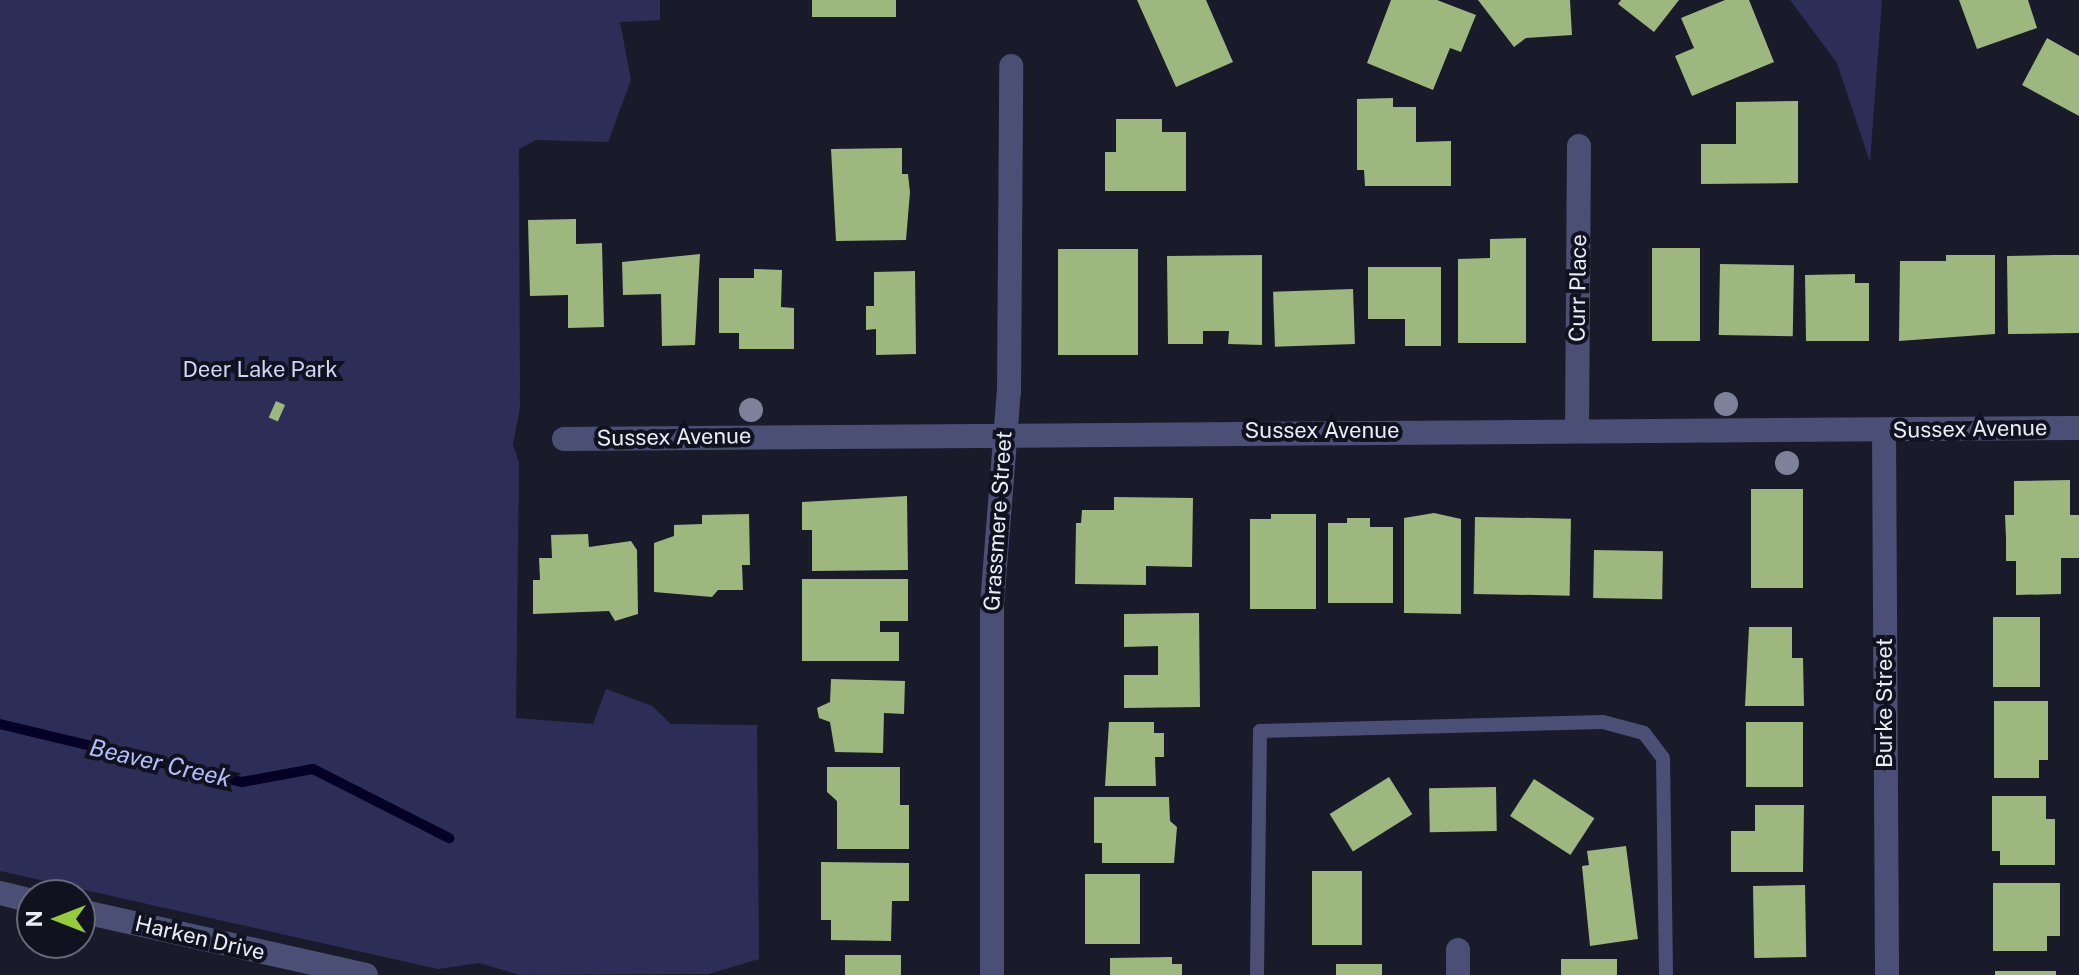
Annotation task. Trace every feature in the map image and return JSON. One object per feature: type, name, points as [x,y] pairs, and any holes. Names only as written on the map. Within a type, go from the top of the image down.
[{"type":"street","name":"Grassmere Street","points":[[992,975],[992,605],[1003,433],[1009,391],[1011,66]]},
{"type":"street","name":"Curr Place","points":[[1577,430],[1579,146]]},
{"type":"street","name":"Sussex Avenue","points":[[564,439],[1003,433],[2079,428]]},
{"type":"street","name":"Burke Street","points":[[1884,430],[1887,975]]},
{"type":"street","name":"Harken Drive","points":[[96,915],[366,975]]},
{"type":"street","points":[[1458,950],[1458,975]]},
{"type":"lane","points":[[1257,975],[1260,731],[1603,722],[1644,733],[1663,758],[1666,975]]},
{"type":"green space","name":"Deer Lake Park","points":[[0,0],[660,0],[660,20],[620,22],[631,80],[608,142],[536,140],[519,149],[520,408],[513,444],[519,463],[516,718],[593,724],[606,689],[652,706],[671,724],[757,725],[759,959],[709,974],[520,975],[479,963],[438,969],[96,892],[96,879],[36,879],[0,871]]},
{"type":"green space","points":[[1790,0],[1882,0],[1870,162],[1837,63]]},
{"type":"building","points":[[812,0],[896,0],[896,17],[812,17]]},
{"type":"building","points":[[1137,0],[1206,0],[1233,62],[1176,87]]},
{"type":"building","points":[[1391,0],[1437,0],[1476,15],[1461,52],[1450,48],[1433,90],[1367,63]]},
{"type":"building","points":[[1478,0],[1570,0],[1572,35],[1526,38],[1514,47]]},
{"type":"building","points":[[1621,0],[1679,0],[1654,32],[1618,4]]},
{"type":"building","points":[[1725,0],[1749,0],[1774,62],[1692,96],[1675,56],[1694,48],[1681,18]]},
{"type":"building","points":[[1959,0],[2028,0],[2037,28],[1977,49]]},
{"type":"building","points":[[2047,38],[2079,56],[2079,116],[2022,85]]},
{"type":"building","points":[[1393,98],[1393,107],[1416,107],[1416,142],[1451,141],[1451,186],[1365,186],[1364,170],[1357,170],[1357,99]]},
{"type":"building","points":[[1798,101],[1798,183],[1701,184],[1701,144],[1736,144],[1736,102]]},
{"type":"building","points":[[1116,119],[1162,119],[1162,132],[1186,132],[1186,191],[1105,191],[1105,152],[1116,152]]},
{"type":"building","points":[[902,148],[902,174],[908,174],[910,192],[906,240],[836,241],[831,149]]},
{"type":"building","points":[[576,219],[576,244],[602,243],[604,327],[568,328],[568,295],[530,296],[528,220]]},
{"type":"building","points":[[1526,238],[1526,343],[1458,343],[1458,259],[1490,258],[1490,239]]},
{"type":"building","points":[[1652,248],[1700,248],[1700,341],[1652,341]]},
{"type":"building","points":[[1058,249],[1138,249],[1138,355],[1058,355]]},
{"type":"building","points":[[700,254],[695,345],[662,346],[661,294],[623,295],[622,262]]},
{"type":"building","points":[[1262,255],[1262,345],[1228,344],[1229,331],[1203,331],[1203,344],[1168,344],[1167,256]]},
{"type":"building","points":[[1946,255],[1995,255],[1995,334],[1899,341],[1900,261],[1946,261]]},
{"type":"building","points":[[2079,255],[2079,333],[2008,334],[2007,256]]},
{"type":"building","points":[[1720,264],[1794,265],[1793,336],[1719,335]]},
{"type":"building","points":[[1368,267],[1441,267],[1441,346],[1405,346],[1405,319],[1368,319]]},
{"type":"building","points":[[754,269],[782,270],[781,307],[794,308],[794,349],[739,349],[739,333],[719,333],[719,278],[754,278]]},
{"type":"building","points":[[915,271],[916,354],[876,355],[876,329],[866,330],[866,306],[874,306],[874,272]]},
{"type":"building","points":[[1855,274],[1855,283],[1869,283],[1869,341],[1806,341],[1805,275]]},
{"type":"building","points":[[1353,289],[1355,344],[1275,347],[1273,292]]},
{"type":"building","points":[[276,401],[285,405],[278,422],[269,417]]},
{"type":"building","points":[[2070,480],[2070,515],[2079,515],[2079,558],[2061,558],[2061,594],[2016,595],[2016,561],[2006,561],[2005,515],[2014,515],[2014,481]]},
{"type":"building","points":[[1751,489],[1803,489],[1803,588],[1751,588]]},
{"type":"building","points":[[907,496],[908,570],[812,571],[812,530],[802,530],[802,502]]},
{"type":"building","points":[[1114,497],[1193,498],[1192,567],[1146,566],[1146,585],[1075,584],[1076,523],[1081,523],[1082,510],[1114,510]]},
{"type":"building","points":[[1434,513],[1461,519],[1461,614],[1404,613],[1404,518]]},
{"type":"building","points":[[749,514],[750,565],[742,565],[743,590],[718,590],[712,597],[654,592],[654,543],[674,536],[674,525],[702,524],[702,515]]},
{"type":"building","points":[[1271,514],[1316,514],[1316,609],[1250,609],[1250,519],[1271,519]]},
{"type":"building","points":[[1475,517],[1571,519],[1570,596],[1474,594]]},
{"type":"building","points":[[1347,518],[1370,518],[1370,527],[1393,527],[1393,603],[1328,603],[1328,523],[1347,523]]},
{"type":"building","points":[[588,534],[589,547],[631,541],[637,550],[638,614],[615,621],[609,611],[533,614],[533,580],[540,580],[539,558],[552,558],[551,535]]},
{"type":"building","points":[[1594,550],[1663,551],[1662,599],[1593,598]]},
{"type":"building","points":[[802,579],[908,579],[908,621],[880,621],[880,632],[899,632],[899,661],[802,661]]},
{"type":"building","points":[[1199,613],[1200,707],[1124,708],[1124,675],[1158,675],[1158,646],[1124,647],[1124,614]]},
{"type":"building","points":[[1993,617],[2040,617],[2040,687],[1993,687]]},
{"type":"building","points":[[1749,627],[1792,627],[1792,658],[1803,658],[1804,706],[1745,706]]},
{"type":"building","points":[[831,679],[905,681],[904,714],[884,713],[883,753],[835,752],[830,722],[819,718],[817,708],[830,702]]},
{"type":"building","points":[[1994,701],[2048,701],[2048,760],[2039,760],[2039,778],[1994,778]]},
{"type":"building","points":[[1109,722],[1154,722],[1154,733],[1164,733],[1164,757],[1155,757],[1156,786],[1105,786]]},
{"type":"building","points":[[1746,722],[1803,722],[1803,787],[1746,787]]},
{"type":"building","points":[[827,767],[900,767],[900,805],[909,805],[909,849],[837,849],[837,801],[827,792]]},
{"type":"building","points":[[1389,777],[1412,814],[1353,851],[1330,814]]},
{"type":"building","points":[[1534,779],[1594,818],[1570,855],[1510,816]]},
{"type":"building","points":[[1496,787],[1497,831],[1430,832],[1429,788]]},
{"type":"building","points":[[1992,796],[2046,796],[2046,819],[2055,819],[2055,865],[2000,865],[2000,851],[1992,851]]},
{"type":"building","points":[[1094,797],[1169,797],[1170,821],[1177,827],[1174,863],[1102,863],[1102,843],[1094,843]]},
{"type":"building","points":[[1755,805],[1804,805],[1803,872],[1731,872],[1731,831],[1755,831]]},
{"type":"building","points":[[1626,846],[1638,939],[1590,946],[1582,866],[1589,865],[1587,851]]},
{"type":"building","points":[[821,862],[909,863],[909,901],[892,901],[891,941],[831,940],[831,920],[821,920]]},
{"type":"building","points":[[1312,871],[1362,871],[1362,945],[1312,945]]},
{"type":"building","points":[[1085,874],[1140,874],[1140,944],[1085,944]]},
{"type":"building","points":[[1993,883],[2060,883],[2060,936],[2047,936],[2047,951],[1993,951]]},
{"type":"building","points":[[1805,885],[1806,957],[1754,958],[1753,886]]},
{"type":"building","points":[[845,955],[901,955],[901,975],[845,975]]},
{"type":"building","points":[[1172,957],[1172,964],[1182,964],[1182,975],[1110,975],[1110,958]]},
{"type":"building","points":[[1561,959],[1617,959],[1617,975],[1561,975]]},
{"type":"building","points":[[1336,964],[1382,964],[1382,975],[1336,975]]},
{"type":"building","points":[[1995,971],[2056,971],[2056,975],[1995,975]]},
{"type":"waterway","name":"Beaver Creek","points":[[0,724],[242,782],[313,769],[449,838]]}]
